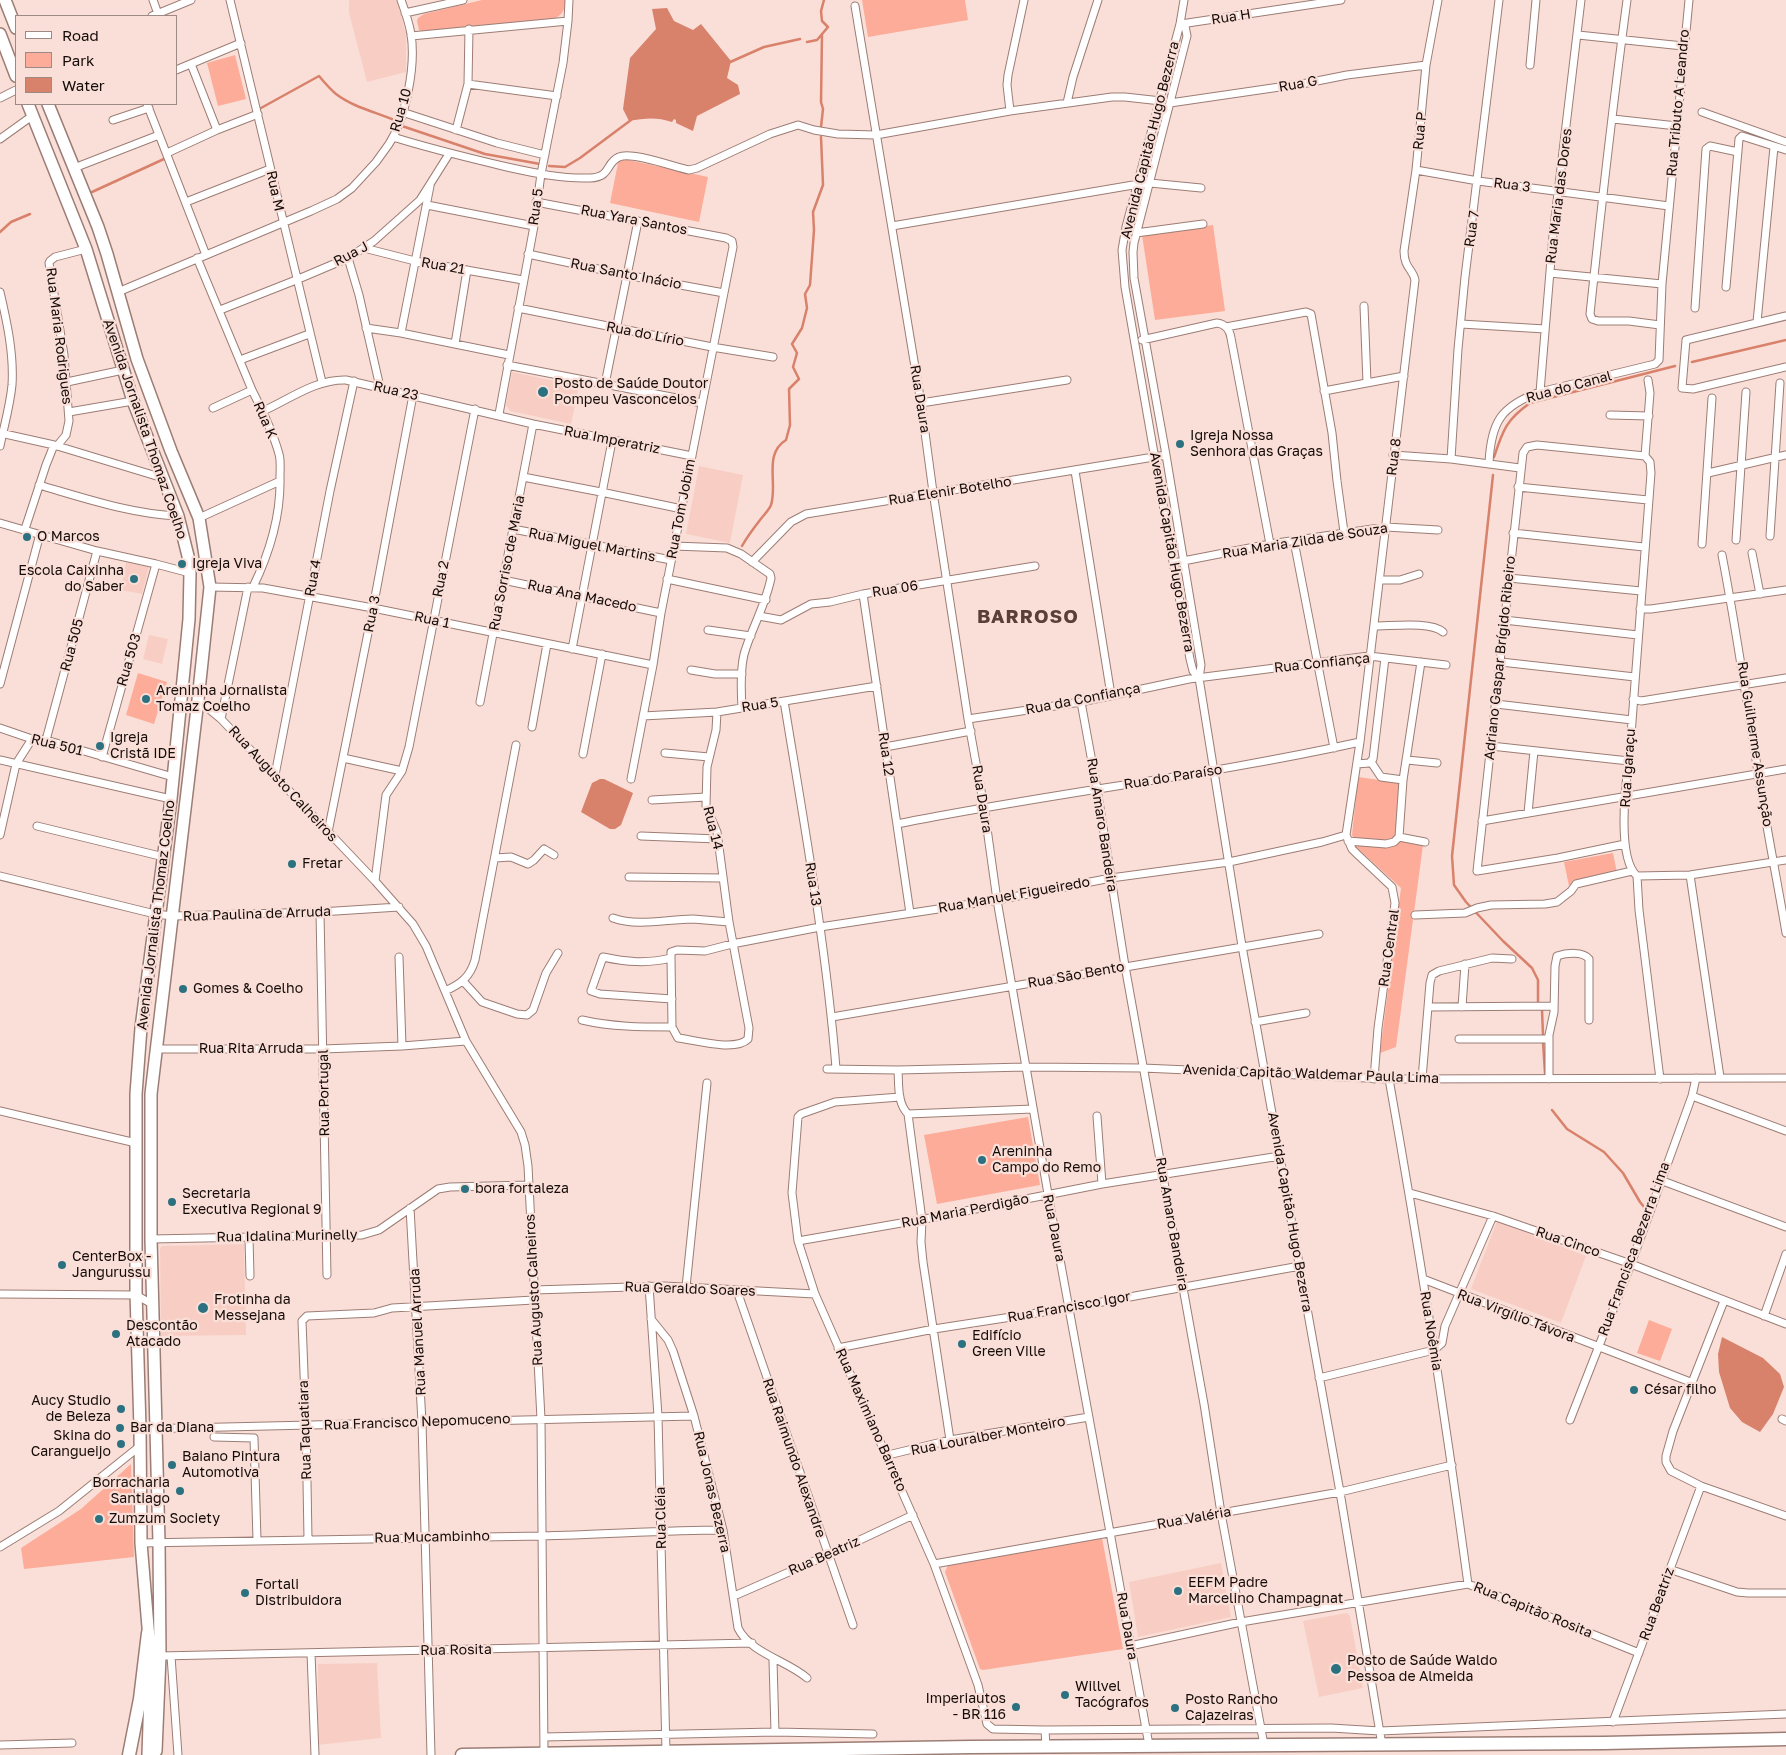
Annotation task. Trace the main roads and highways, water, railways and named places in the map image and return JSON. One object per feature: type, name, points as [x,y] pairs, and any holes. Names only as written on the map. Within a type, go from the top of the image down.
[{"type":"highway","points":[[129,1755],[140,1699],[148,1633]]},
{"type":"highway","points":[[462,1755],[1046,1746],[1604,1743],[1786,1738]]},
{"type":"main road","points":[[5,0],[5,15],[15,27]]},
{"type":"main road","points":[[15,33],[1,37],[15,73]]},
{"type":"main road","name":"Avenida Jornalista Thomaz Coelho","points":[[28,105],[86,249],[134,406],[178,516],[190,573],[190,619],[136,1094],[136,1295],[141,1543],[151,1681],[148,1755]]},
{"type":"main road","name":"Avenida Jornalista Thomaz Coelho","points":[[48,105],[98,227],[118,292],[129,337],[171,451],[199,518],[210,587],[184,826],[151,1094],[152,1304],[159,1543],[166,1656],[156,1755]]},
{"type":"main road","points":[[128,388],[146,382]]},
{"type":"main road","points":[[134,406],[154,405]]},
{"type":"main road","points":[[167,824],[184,826]]},
{"type":"main road","points":[[136,1094],[151,1094]]},
{"type":"main road","points":[[136,1161],[151,1162]]},
{"type":"water","points":[[667,8],[674,21],[693,30],[701,24],[731,61],[727,78],[738,85],[740,94],[697,116],[693,131],[676,123],[674,119],[672,122],[651,118],[629,121],[623,109],[630,58],[656,29],[652,9]]},
{"type":"water","points":[[604,779],[633,793],[621,825],[615,829],[610,829],[581,812],[592,783]]},
{"type":"water","points":[[1722,1337],[1763,1358],[1780,1374],[1784,1387],[1773,1414],[1760,1432],[1742,1422],[1730,1408],[1719,1372],[1718,1354]]},
{"type":"waterway","points":[[807,42],[817,40],[828,27],[822,21],[821,11],[824,0]]},
{"type":"waterway","points":[[821,127],[823,109],[821,102],[822,34]]},
{"type":"waterway","points":[[728,63],[764,47],[800,39]]},
{"type":"waterway","points":[[261,108],[319,76],[343,99],[394,120]]},
{"type":"waterway","points":[[549,166],[565,167],[631,120]]},
{"type":"waterway","points":[[402,126],[485,154],[540,164]]},
{"type":"waterway","points":[[742,546],[771,505],[773,497],[773,461],[779,446],[786,440],[790,425],[789,389],[799,379],[793,367],[797,353],[792,344],[802,328],[807,308],[805,294],[810,285],[814,230],[813,212],[823,185],[821,137]]},
{"type":"waterway","points":[[92,192],[164,159]]},
{"type":"waterway","points":[[0,232],[11,222],[30,214]]},
{"type":"waterway","points":[[1692,362],[1786,340]]},
{"type":"waterway","points":[[1494,457],[1506,426],[1510,420],[1530,403],[1675,366]]},
{"type":"waterway","points":[[1493,475],[1452,856],[1454,885],[1466,902],[1532,968],[1538,980],[1538,1002]]},
{"type":"waterway","points":[[1542,1010],[1543,1035]]},
{"type":"waterway","points":[[1543,1042],[1545,1073]]},
{"type":"waterway","points":[[1552,1110],[1567,1129],[1604,1152],[1623,1173],[1648,1212]]},
{"type":"place","name":"Posto de Saúde Doutor Pompeu Vasconcelos","points":[[543,392]]},
{"type":"place","name":"Igreja Nossa Senhora das Graças","points":[[1180,444]]},
{"type":"place","name":"O Marcos","points":[[27,537]]},
{"type":"place","name":"Igreja Viva","points":[[182,564]]},
{"type":"place","name":"Escola Caixinha do Saber","points":[[134,579]]},
{"type":"place","name":"Areninha Jornalista Tomaz Coelho","points":[[146,699]]},
{"type":"place","name":"Igreja Cristã IDE","points":[[100,746]]},
{"type":"place","name":"Fretar","points":[[292,864]]},
{"type":"place","name":"Gomes & Coelho","points":[[183,989]]},
{"type":"place","name":"Areninha Campo do Remo","points":[[982,1160]]},
{"type":"place","name":"bora fortaleza","points":[[465,1189]]},
{"type":"place","name":"Secretaria Executiva Regional 9","points":[[172,1202]]},
{"type":"place","name":"CenterBox - Jangurussu","points":[[62,1265]]},
{"type":"place","name":"Frotinha da Messejana","points":[[203,1308]]},
{"type":"place","name":"Descontão Atacado","points":[[116,1334]]},
{"type":"place","name":"Edifício Green Ville","points":[[962,1344]]},
{"type":"place","name":"César filho","points":[[1634,1390]]},
{"type":"place","name":"Aucy Studio de Beleza","points":[[121,1409]]},
{"type":"place","name":"Bar da Diana","points":[[120,1428]]},
{"type":"place","name":"Skina do Carangueijo","points":[[121,1444]]},
{"type":"place","name":"Baiano Pintura Automotiva","points":[[172,1465]]},
{"type":"place","name":"Borracharia Santiago","points":[[180,1491]]},
{"type":"place","name":"Zumzum Society","points":[[99,1519]]},
{"type":"place","name":"EEFM Padre Marcelino Champagnat","points":[[1178,1591]]},
{"type":"place","name":"Fortali Distribuidora","points":[[245,1593]]},
{"type":"place","name":"Posto de Saúde Waldo Pessoa de Almeida","points":[[1336,1669]]},
{"type":"place","name":"Willvel Tacógrafos","points":[[1065,1695]]},
{"type":"place","name":"Imperiautos - BR 116","points":[[1016,1707]]},
{"type":"place","name":"Posto Rancho Cajazeiras","points":[[1175,1708]]},
{"type":"district","name":"BARROSO","points":[[1028,617]]}]
